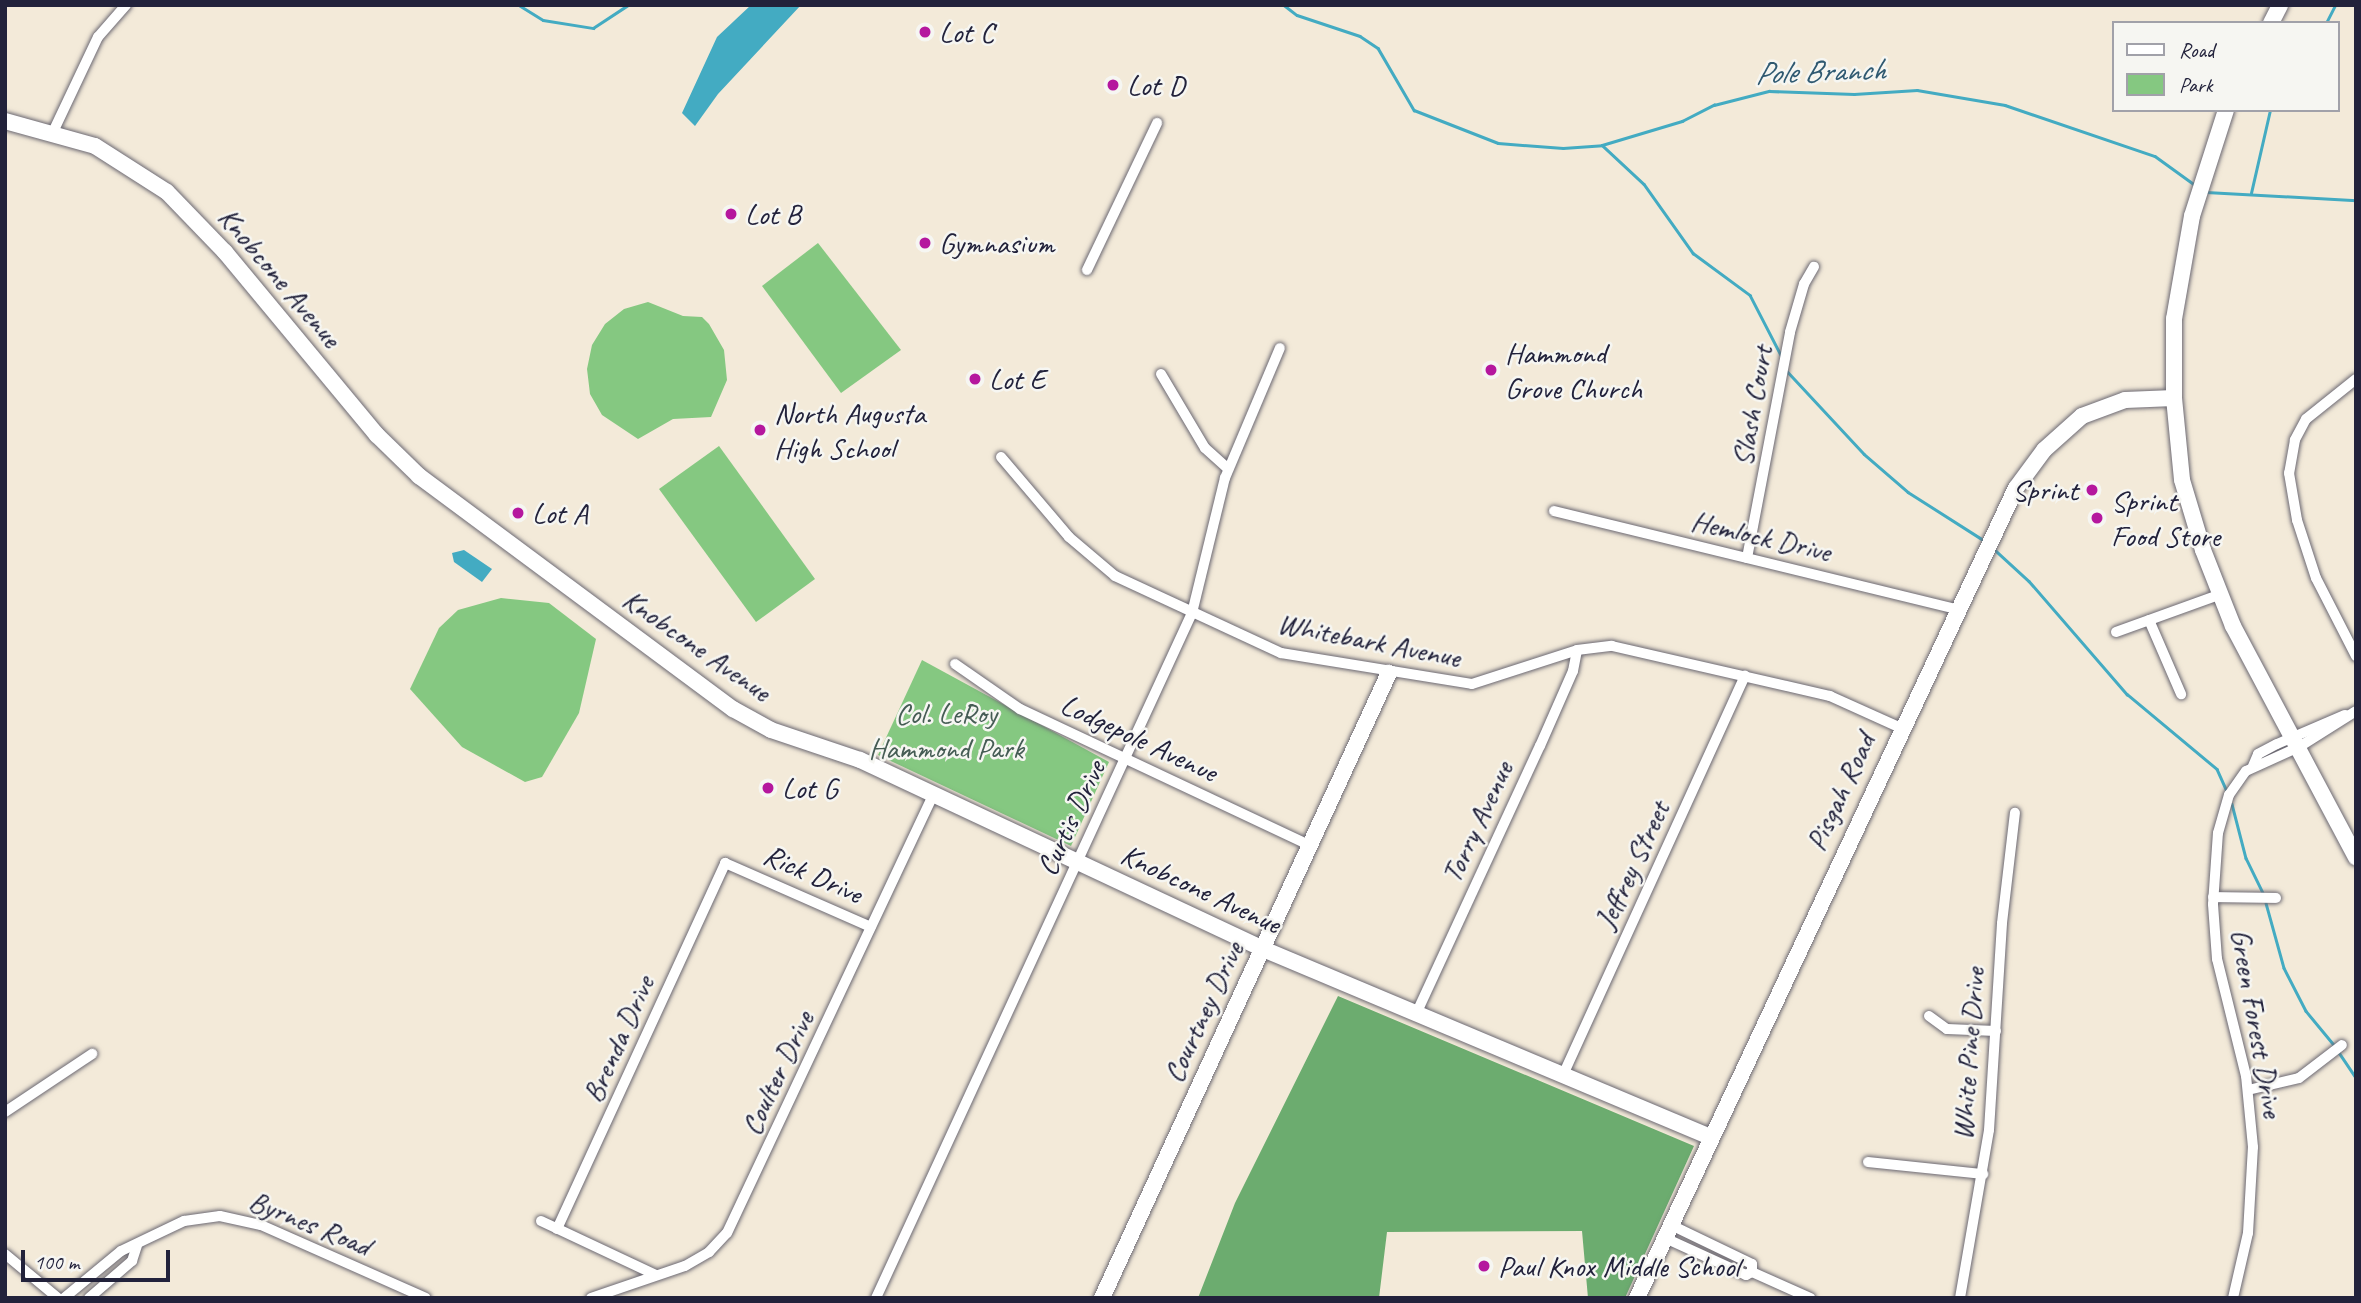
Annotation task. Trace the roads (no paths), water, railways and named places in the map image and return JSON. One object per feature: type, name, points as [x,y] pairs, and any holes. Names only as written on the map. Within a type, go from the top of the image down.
[{"type":"street","points":[[53,132],[98,37],[126,5]]},
{"type":"street","points":[[2272,21],[2280,5]]},
{"type":"street","points":[[2225,112],[2192,216],[2174,319],[2174,398],[2182,480],[2219,595],[2356,857]]},
{"type":"street","name":"Knobcone Avenue","points":[[5,121],[53,132],[117,158],[167,192],[225,253],[377,435],[463,512],[733,709],[771,730],[860,760],[934,793],[1263,949],[1712,1137]]},
{"type":"street","points":[[1087,270],[1157,123]]},
{"type":"street","name":"Slash Court","points":[[1747,558],[1790,332],[1804,284],[1814,267]]},
{"type":"street","name":"Curtis Drive","points":[[876,1298],[1192,613],[1228,470],[1280,348]]},
{"type":"street","points":[[1161,374],[1205,448],[1228,470]]},
{"type":"street","points":[[2356,379],[2306,419],[2291,450],[2289,473],[2297,520],[2316,578],[2356,656]]},
{"type":"street","name":"Pisgah Road","points":[[1637,1298],[1956,609],[2016,488],[2054,439],[2082,416],[2110,403],[2174,398]]},
{"type":"street","name":"Whitebark Avenue","points":[[1002,457],[1092,559],[1115,576],[1281,653],[1389,673],[1472,684],[1577,650],[1612,646],[1830,696],[1901,727]]},
{"type":"street","name":"Hemlock Drive","points":[[1554,511],[1956,609]]},
{"type":"street","points":[[2116,632],[2219,595]]},
{"type":"street","points":[[2149,620],[2181,694]]},
{"type":"street","name":"Torry Avenue","points":[[1416,1014],[1540,746],[1573,671],[1577,650]]},
{"type":"street","name":"Lodgepole Avenue","points":[[956,664],[1020,709],[1309,845]]},
{"type":"street","name":"Courtney Drive","points":[[1102,1298],[1389,673]]},
{"type":"street","name":"Jeffrey Street","points":[[1563,1075],[1745,676]]},
{"type":"street","name":"Green Forest Drive","points":[[2233,1298],[2253,1184],[2248,1090],[2221,984],[2213,897],[2221,819],[2234,786],[2253,766],[2353,713]]},
{"type":"street","name":"Coulter Drive","points":[[591,1298],[656,1275],[709,1252],[734,1223],[934,793]]},
{"type":"street","name":"White Pine Drive","points":[[1960,1298],[1983,1174],[1996,1031],[2002,923],[2015,813]]},
{"type":"street","name":"Brenda Drive","points":[[557,1229],[725,863],[736,867]]},
{"type":"street","name":"Rick Drive","points":[[736,867],[871,927]]},
{"type":"street","points":[[2213,897],[2276,898]]},
{"type":"street","points":[[1929,1016],[1947,1029],[1996,1031]]},
{"type":"street","points":[[2248,1090],[2299,1078],[2342,1045]]},
{"type":"street","points":[[5,1112],[92,1054]]},
{"type":"street","points":[[1868,1162],[1983,1174]]},
{"type":"street","name":"Byrnes Road","points":[[64,1298],[121,1251],[137,1246],[184,1221],[233,1218],[261,1225],[426,1298]]},
{"type":"street","points":[[541,1221],[656,1275]]},
{"type":"street","points":[[1668,1232],[1746,1275],[1752,1272],[1810,1298]]},
{"type":"street","name":"Byrnes Road","points":[[89,1298],[132,1261],[137,1246]]},
{"type":"street","points":[[5,1254],[58,1298]]},
{"type":"water","points":[[751,5],[801,5],[718,94],[695,126],[682,113],[717,37]]},
{"type":"water","points":[[464,550],[492,569],[482,582],[454,562],[452,553]]},
{"type":"waterway","name":"Pole Branch","points":[[519,5],[543,20],[593,28],[628,5]]},
{"type":"waterway","name":"Pole Branch","points":[[1284,5],[1297,15],[1360,36],[1378,48],[1414,110],[1498,143],[1563,148],[1602,145],[1682,121],[1714,105],[1769,91],[1854,94],[1917,90],[2005,105],[2155,156],[2195,185]]},
{"type":"waterway","points":[[2327,21],[2335,5]]},
{"type":"waterway","points":[[2251,193],[2270,112]]},
{"type":"waterway","points":[[1602,145],[1644,184],[1693,253],[1750,295],[1781,355]]},
{"type":"waterway","name":"Pole Branch","points":[[2206,192],[2356,200]]},
{"type":"waterway","points":[[1787,371],[1864,454],[1908,492],[1985,541]]},
{"type":"waterway","points":[[1995,550],[2029,581],[2127,694],[2217,769],[2227,791]]},
{"type":"waterway","points":[[2232,804],[2246,858],[2263,893]]},
{"type":"waterway","points":[[2266,903],[2284,968],[2306,1011],[2335,1046]]},
{"type":"waterway","points":[[2338,1051],[2356,1078]]},
{"type":"place","name":"Lot C","points":[[925,32]]},
{"type":"place","name":"Lot D","points":[[1113,85]]},
{"type":"place","name":"Lot B","points":[[731,214]]},
{"type":"place","name":"Gymnasium","points":[[925,243]]},
{"type":"place","name":"Hammond Grove Church","points":[[1491,370]]},
{"type":"place","name":"Lot E","points":[[975,379]]},
{"type":"place","name":"North Augusta High School","points":[[760,430]]},
{"type":"place","name":"Sprint","points":[[2092,490]]},
{"type":"place","name":"Lot A","points":[[518,513]]},
{"type":"place","name":"Sprint Food Store","points":[[2097,518]]},
{"type":"place","name":"Lot G","points":[[768,788]]},
{"type":"place","name":"Paul Knox Middle School","points":[[1484,1266]]},
{"type":"park label","name":"Col. LeRoy Hammond Park","points":[[946,730]]}]
